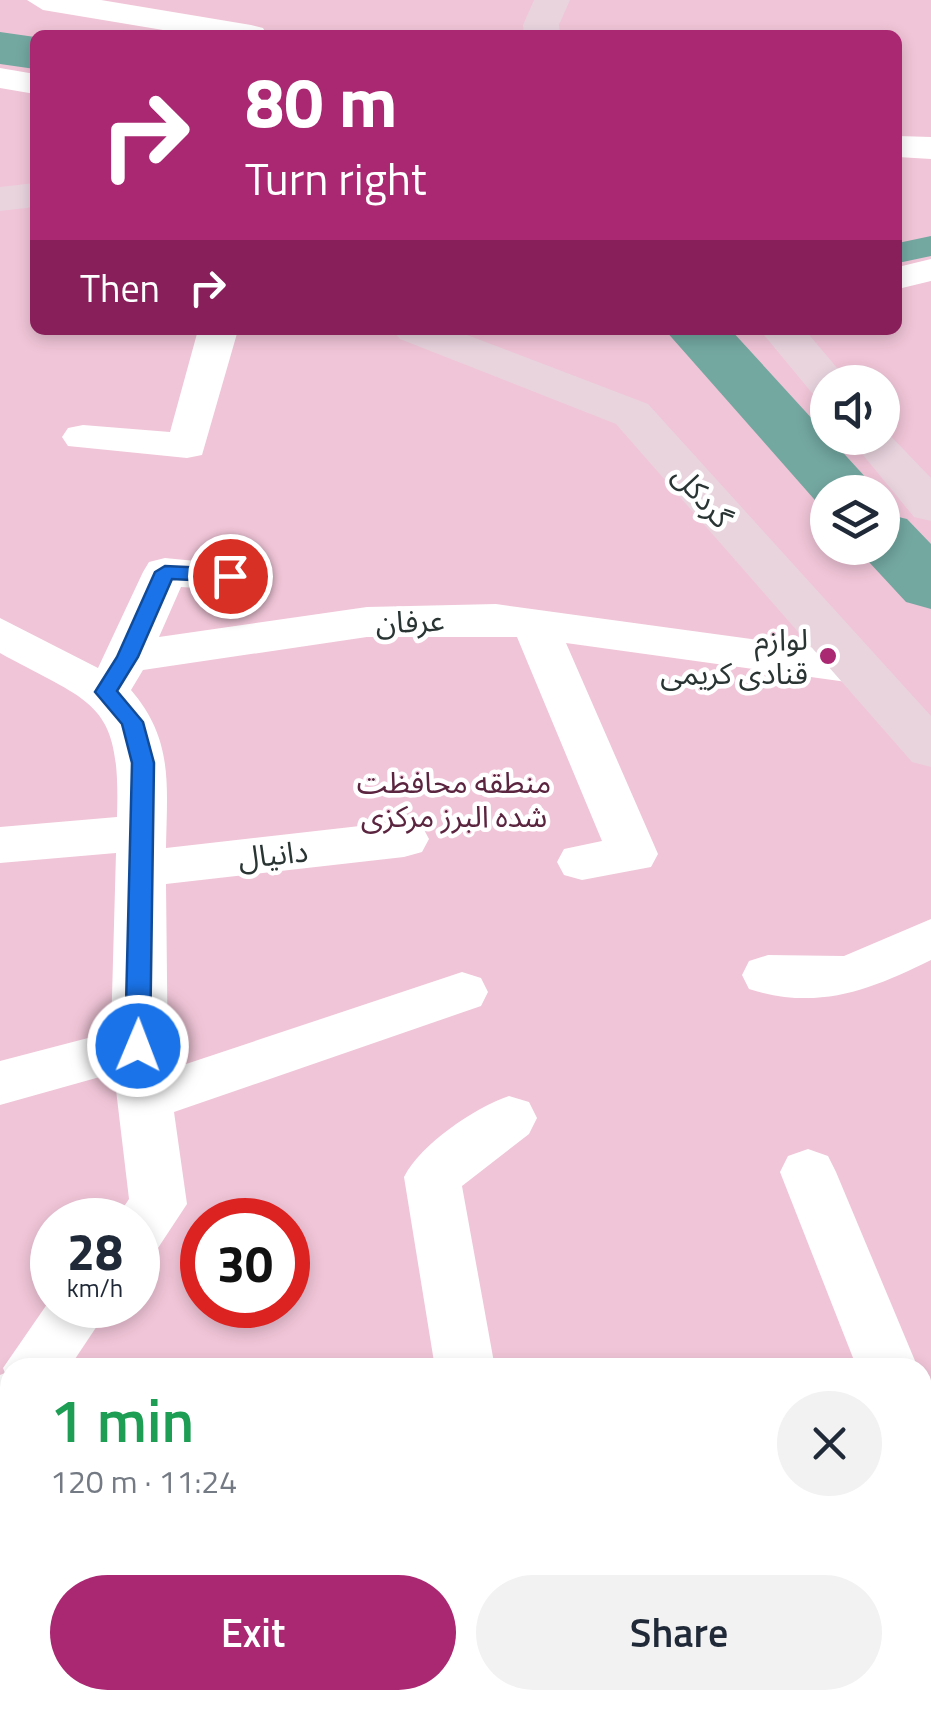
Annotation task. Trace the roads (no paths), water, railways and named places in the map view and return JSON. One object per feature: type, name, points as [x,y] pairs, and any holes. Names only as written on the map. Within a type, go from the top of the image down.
[{"type":"street","points":[[43,0],[250,27]]},
{"type":"street","points":[[542,30],[552,0]]},
{"type":"street","points":[[577,30],[582,0]]},
{"type":"street","points":[[0,78],[30,83]]},
{"type":"street","points":[[902,147],[931,148]]},
{"type":"street","points":[[0,199],[30,196]]},
{"type":"street","points":[[902,277],[931,270]]},
{"type":"street","points":[[82,437],[187,446],[217,335]]},
{"type":"street","name":"گردکل","points":[[429,335],[632,414],[854,668],[931,749]]},
{"type":"street","points":[[786,335],[812,365]]},
{"type":"street","points":[[887,455],[931,507]]},
{"type":"street","points":[[157,1198],[138,1046],[143,763],[117,675],[165,572],[230,576]]},
{"type":"street","name":"عرفان","points":[[117,675],[408,618],[496,619],[854,668]]},
{"type":"street","points":[[535,625],[633,854],[582,862]]},
{"type":"street","points":[[0,633],[117,675]]},
{"type":"street","name":"دانیال","points":[[0,845],[142,851],[404,839]]},
{"type":"street","points":[[768,975],[850,976],[931,938]]},
{"type":"street","points":[[143,1100],[462,992]]},
{"type":"street","points":[[0,1083],[138,1046]]},
{"type":"street","points":[[464,1358],[432,1177],[508,1118]]},
{"type":"street","points":[[808,1172],[884,1358]]},
{"type":"street","points":[[41,1358],[64,1328]]},
{"type":"waterway","points":[[0,48],[30,52]]},
{"type":"waterway","points":[[902,252],[931,246]]},
{"type":"waterway","points":[[701,335],[829,475]]},
{"type":"waterway","points":[[900,553],[931,586]]},
{"type":"place","name":"لوازم قنادی کریمی","points":[[828,656]]},
{"type":"park label","name":"منطقه محافظت شده البرز مرکزی","points":[[454,799]]}]
